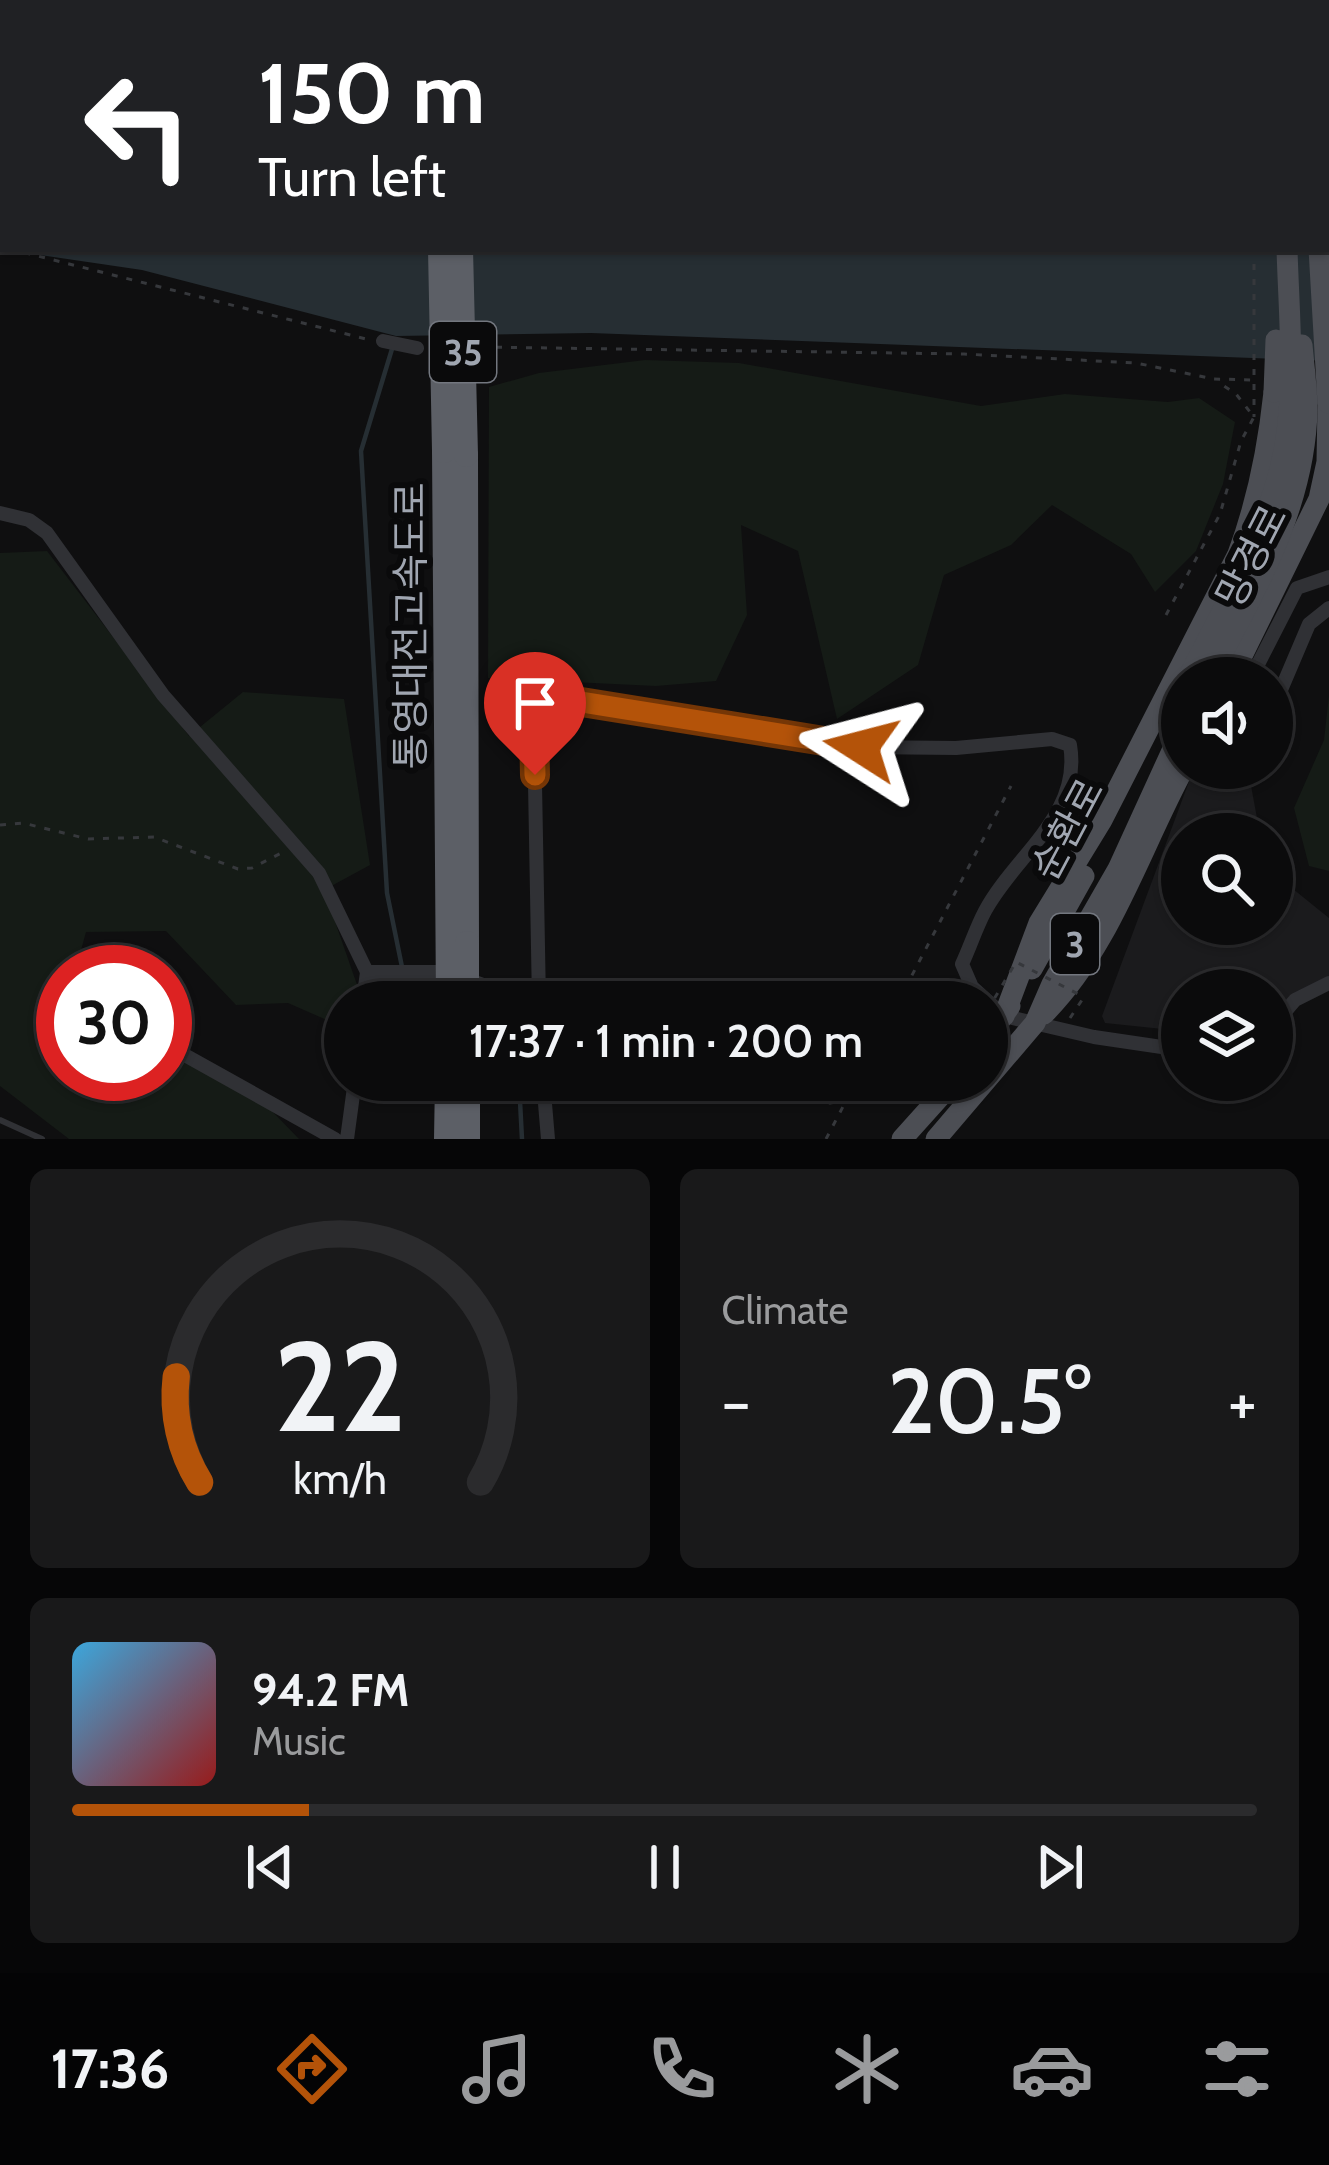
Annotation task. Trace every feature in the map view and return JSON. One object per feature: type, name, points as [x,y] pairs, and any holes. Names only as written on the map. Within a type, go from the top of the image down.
[{"type":"highway","name":"통영대전고속도로","points":[[440,252],[455,453]]},
{"type":"highway","name":"통영대전고속도로","points":[[461,252],[455,453],[458,941],[464,981]]},
{"type":"highway","name":"통영대전고속도로","points":[[448,981],[458,941]]},
{"type":"highway","points":[[446,1139],[447,1101]]},
{"type":"highway","points":[[468,1101],[468,1139]]},
{"type":"main road","points":[[1008,989],[1039,923],[1102,820],[1238,554],[1255,509],[1269,445],[1266,386],[1273,252]]},
{"type":"main road","points":[[1199,657],[1254,549],[1280,469],[1290,388],[1287,252]]},
{"type":"main road","points":[[1220,657],[1275,550],[1296,486],[1307,412],[1301,252]]},
{"type":"main road","name":"망경로","points":[[1241,657],[1319,499],[1327,462],[1319,252]]},
{"type":"main road","points":[[1269,445],[1327,462]]},
{"type":"main road","name":"순환로","points":[[1008,997],[1052,936],[1161,747]]},
{"type":"main road","name":"순환로","points":[[935,1139],[1035,1023],[1052,983],[1118,869],[1161,759]]},
{"type":"main road","points":[[1035,1023],[1065,992],[1128,884],[1174,789]]},
{"type":"main road","points":[[902,1139],[936,1101]]},
{"type":"street","points":[[383,341],[418,348]]},
{"type":"street","points":[[0,513],[28,520],[47,533],[163,695],[319,873],[338,905],[367,972],[366,981]]},
{"type":"street","points":[[1262,657],[1297,588],[1329,578]]},
{"type":"street","points":[[1293,662],[1310,624],[1329,608]]},
{"type":"street","points":[[539,981],[534,729],[569,700],[861,747],[956,748],[1052,739],[1070,745],[1074,771],[1058,813],[986,909],[962,964],[969,981]]},
{"type":"street","points":[[367,972],[448,972],[473,981]]},
{"type":"street","points":[[1293,1002],[1329,982]]},
{"type":"street","points":[[1008,1017],[1161,1048]]},
{"type":"street","points":[[192,1060],[334,1139]]},
{"type":"street","points":[[346,1139],[352,1101]]},
{"type":"street","points":[[545,1101],[548,1139]]},
{"type":"lane","points":[[0,1120],[41,1139]]},
{"type":"path","points":[[20,252],[383,341]]},
{"type":"path","points":[[1166,615],[1220,514],[1241,441],[1254,417],[1254,252]]},
{"type":"path","points":[[463,348],[964,354],[1136,362],[1266,386]]},
{"type":"path","points":[[1214,380],[1236,394],[1254,417]]},
{"type":"path","points":[[909,981],[1011,786]]},
{"type":"path","points":[[0,825],[23,823],[88,839],[154,837],[238,869],[252,868],[282,851],[301,852]]},
{"type":"path","points":[[1008,983],[1016,962],[1084,997],[1067,1023]]},
{"type":"path","points":[[826,1139],[846,1101]]},
{"type":"shaded area","points":[[37,252],[1329,252],[1329,361],[591,333],[396,336],[142,270]]},
{"type":"shaded area","points":[[645,360],[739,363],[981,406],[1065,394],[1168,402],[1199,398],[1235,422],[1223,484],[1196,551],[1155,592],[1131,554],[1052,505],[1011,545],[944,575],[918,665],[837,719],[798,551],[741,525],[747,615],[716,681],[656,686],[488,678],[489,387],[539,373]]},
{"type":"shaded area","points":[[47,551],[189,736],[243,692],[344,699],[370,865],[324,890],[356,981],[324,981],[324,1019],[288,1003],[236,1005],[192,958],[192,945],[179,945],[166,931],[86,932],[82,945],[36,945],[36,1101],[192,1101],[192,1058],[270,1109],[299,1139],[69,1139],[0,1086],[0,553]]},
{"type":"shaded area","points":[[1329,695],[1329,871],[1309,866],[1294,808],[1324,740]]},
{"type":"shaded area","points":[[1186,789],[1252,789],[1256,813],[1177,813]]},
{"type":"shaded area","points":[[1161,857],[1161,945],[1293,945],[1293,889],[1329,918],[1329,976],[1293,1000],[1293,969],[1161,969],[1161,1029],[1105,1023],[1102,1016]]},
{"type":"waterway","points":[[392,349],[361,451],[387,893],[402,967]]},
{"type":"waterway","points":[[520,1101],[522,1139]]},
{"type":"route","points":[[535,775],[534,729],[569,700],[861,747]]}]
